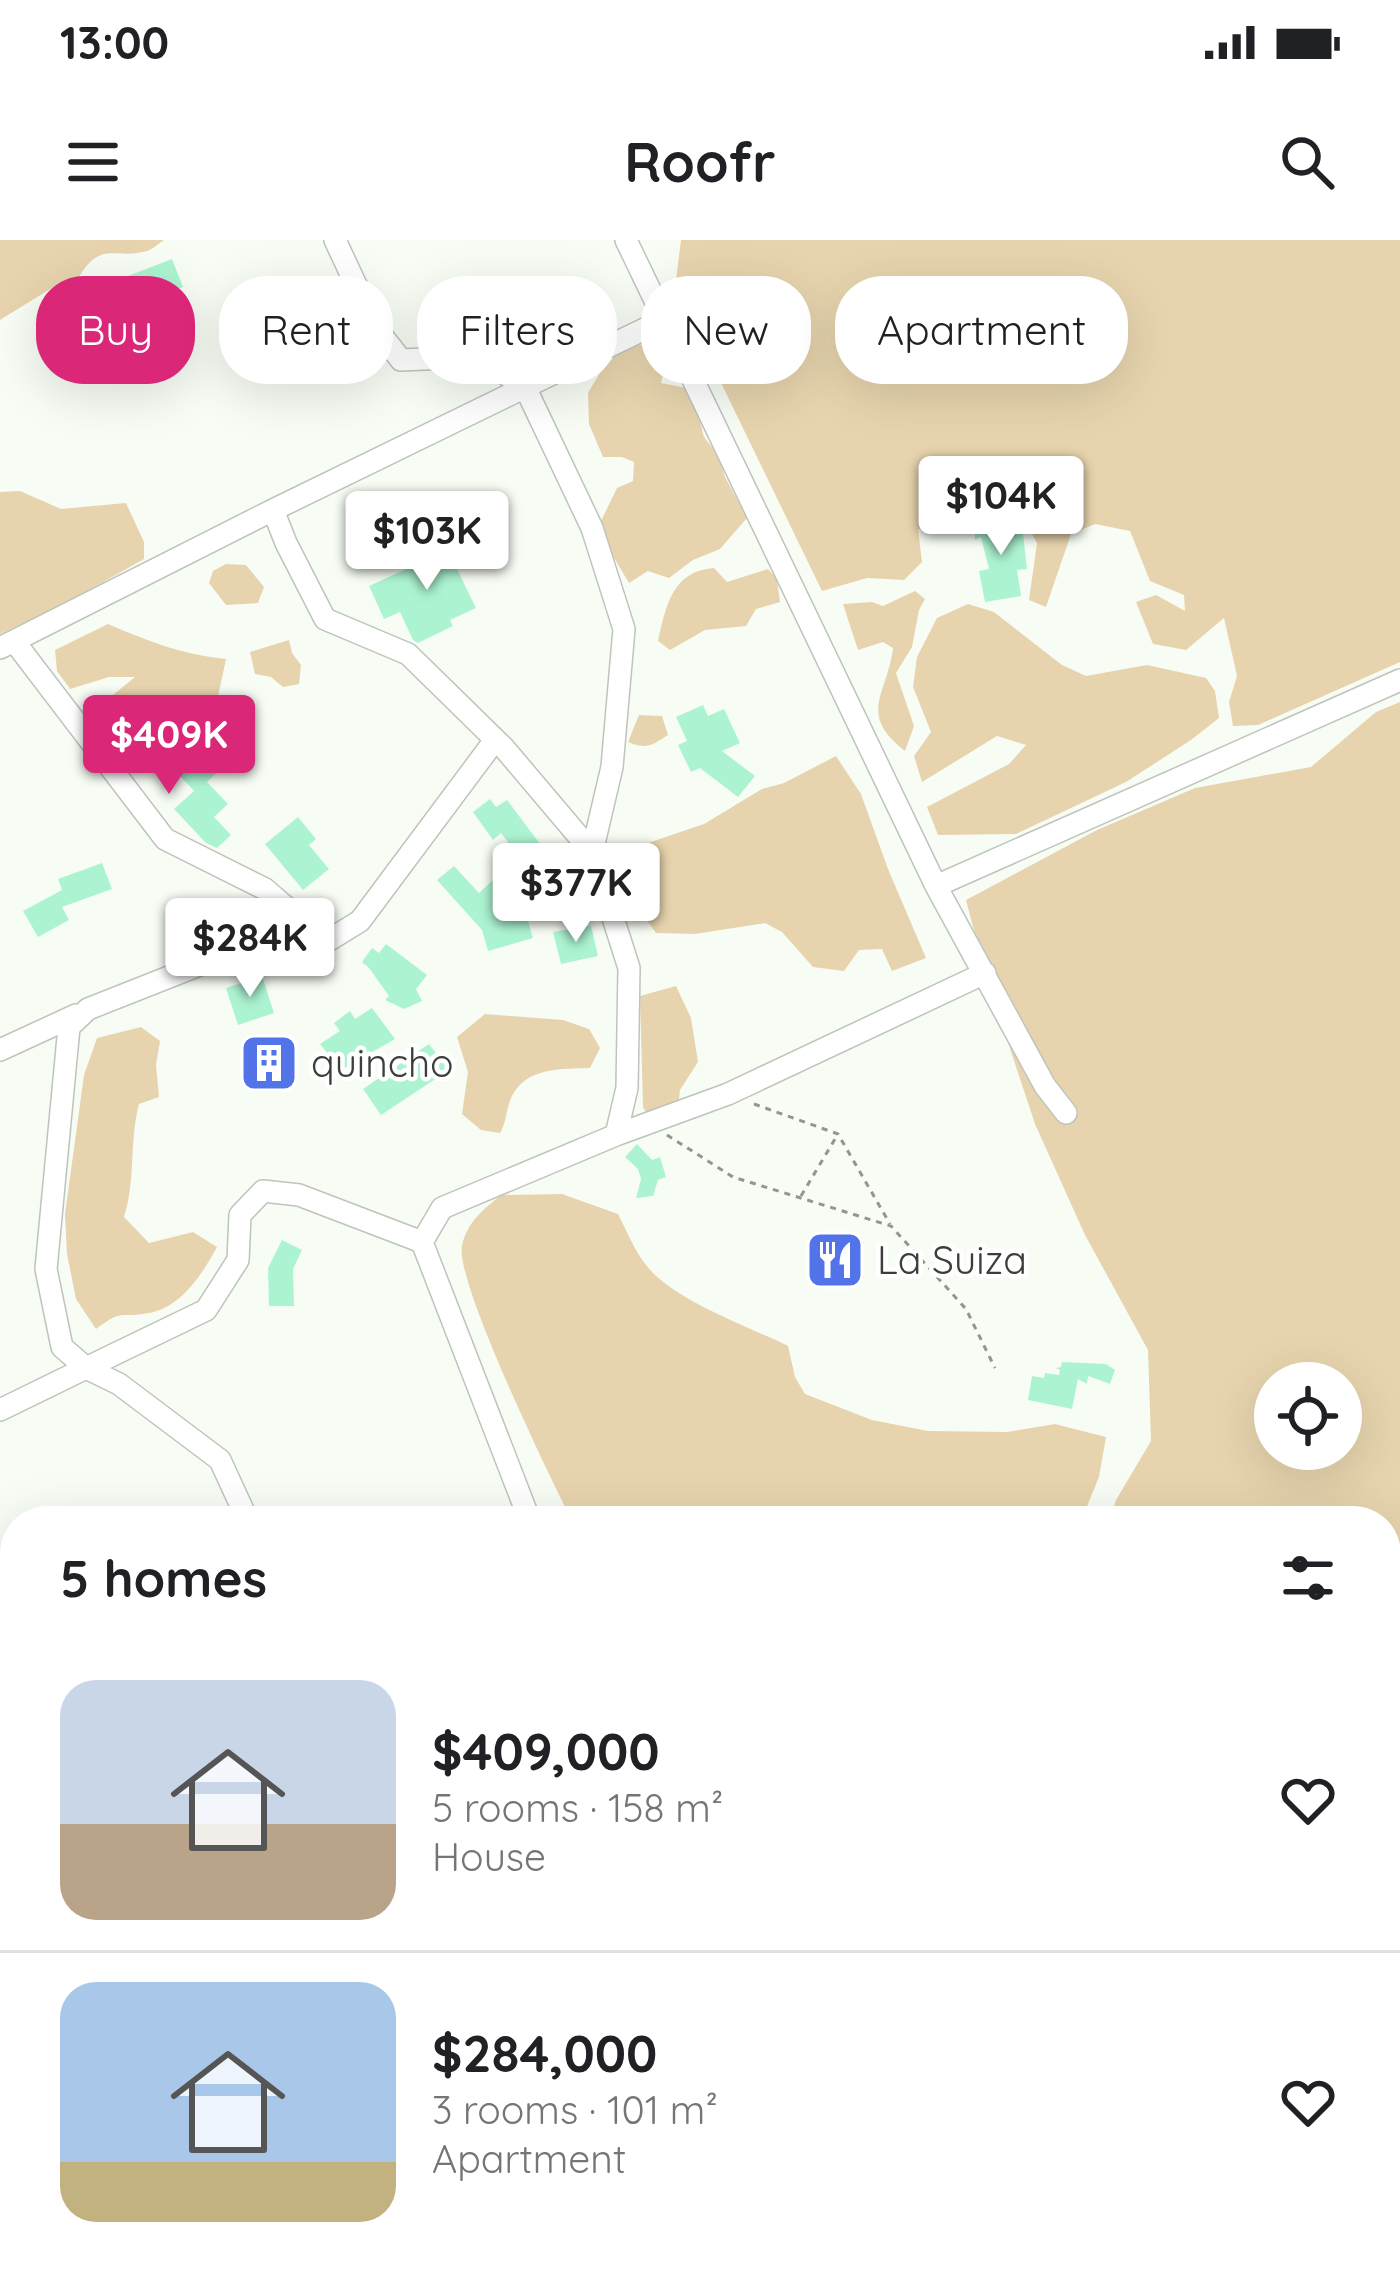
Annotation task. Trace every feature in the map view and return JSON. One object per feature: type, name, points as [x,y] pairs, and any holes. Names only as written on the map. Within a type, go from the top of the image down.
[{"type":"street","points":[[335,240],[376,328],[401,360],[485,361],[526,387],[592,528],[624,629],[612,766],[592,852]]},
{"type":"street","points":[[626,240],[643,276]]},
{"type":"street","points":[[326,942],[265,889],[166,839],[7,644],[641,330]]},
{"type":"street","points":[[695,384],[936,886],[1045,1086],[1066,1113]]},
{"type":"street","points":[[273,510],[326,619],[408,654],[496,740],[592,852],[629,968],[627,1088],[616,1136]]},
{"type":"street","points":[[936,886],[1400,680]]},
{"type":"street","points":[[0,1050],[212,960],[326,942],[360,920],[496,740]]},
{"type":"street","points":[[422,1242],[442,1208],[728,1094],[986,973]]},
{"type":"street","points":[[88,1009],[69,1027],[46,1269],[62,1347],[220,1460],[241,1506]]},
{"type":"street","points":[[0,1410],[206,1310],[238,1260],[240,1215],[263,1191],[299,1195],[422,1242],[524,1506]]},
{"type":"path","points":[[728,1094],[838,1134],[891,1226],[966,1309],[995,1368]]},
{"type":"path","points":[[652,1123],[733,1177],[891,1226]]},
{"type":"path","points":[[800,1198],[838,1134]]},
{"type":"shaded area","points":[[0,240],[164,240],[147,251],[101,255],[80,276],[36,276],[36,298],[0,320]]},
{"type":"shaded area","points":[[681,240],[1400,240],[1400,662],[1258,725],[1233,726],[1229,702],[1237,676],[1224,618],[1186,650],[1153,644],[1136,602],[1156,595],[1185,611],[1184,595],[1150,581],[1130,531],[1095,524],[1071,534],[1046,607],[1029,600],[1037,543],[1020,513],[918,529],[922,562],[904,580],[867,578],[822,591],[722,384],[811,384],[811,276],[676,276]]},
{"type":"shaded area","points":[[641,344],[641,384],[692,389],[704,437],[719,456],[747,518],[720,549],[693,560],[669,578],[648,571],[629,583],[608,548],[600,523],[617,488],[633,481],[634,462],[603,457],[589,424],[588,393],[593,384],[617,384],[619,352]]},
{"type":"shaded area","points":[[20,491],[61,509],[126,503],[144,542],[144,559],[0,634],[0,492]]},
{"type":"shaded area","points":[[226,564],[246,565],[264,587],[258,603],[226,605],[209,583],[213,571]]},
{"type":"shaded area","points":[[714,568],[727,582],[768,569],[777,579],[780,602],[756,609],[746,626],[705,630],[670,650],[658,641],[673,592],[689,576]]},
{"type":"shaded area","points":[[915,591],[925,599],[912,647],[896,673],[914,726],[905,751],[890,738],[879,714],[893,648],[883,642],[858,650],[843,604],[883,606]]},
{"type":"shaded area","points":[[968,604],[994,612],[1062,665],[1086,676],[1147,665],[1206,678],[1215,691],[1219,718],[1126,782],[1016,834],[938,835],[927,807],[1009,764],[1026,745],[997,736],[922,782],[914,756],[931,732],[913,687],[917,657],[937,618]]},
{"type":"shaded area","points":[[108,624],[166,646],[226,659],[217,701],[157,747],[120,759],[97,708],[135,677],[109,677],[70,689],[57,671],[55,650]]},
{"type":"shaded area","points":[[289,640],[301,665],[299,684],[283,687],[271,677],[255,674],[250,652]]},
{"type":"shaded area","points":[[1400,702],[1400,1506],[1114,1506],[1151,1441],[1148,1350],[1085,1235],[1035,1124],[966,900],[1097,830],[1195,788],[1311,767],[1376,712]]},
{"type":"shaded area","points":[[639,715],[662,716],[668,735],[649,745],[628,742]]},
{"type":"shaded area","points":[[836,756],[861,794],[926,958],[892,971],[882,949],[859,950],[844,971],[813,967],[782,932],[765,923],[695,934],[656,933],[632,900],[624,866],[636,847],[704,824],[762,789]]},
{"type":"shaded area","points":[[676,986],[691,1018],[698,1062],[680,1090],[677,1116],[648,1117],[643,1107],[640,996]]},
{"type":"shaded area","points":[[485,1014],[563,1020],[589,1029],[600,1048],[590,1068],[546,1072],[526,1080],[512,1096],[500,1133],[481,1130],[462,1114],[468,1072],[457,1037]]},
{"type":"shaded area","points":[[141,1027],[160,1041],[159,1097],[139,1104],[124,1217],[149,1243],[193,1232],[217,1247],[198,1278],[171,1304],[149,1313],[118,1316],[96,1329],[76,1299],[65,1214],[84,1075],[97,1038]]},
{"type":"shaded area","points":[[562,1194],[618,1214],[634,1247],[658,1278],[712,1311],[788,1346],[795,1377],[805,1394],[872,1420],[928,1431],[1007,1432],[1055,1424],[1106,1437],[1099,1477],[1087,1506],[565,1506],[488,1337],[464,1265],[462,1245],[472,1223],[501,1195]]},
{"type":"building","points":[[172,259],[179,276],[128,276]]},
{"type":"building","points":[[1017,515],[1027,569],[1017,570],[1021,596],[985,602],[979,571],[989,569],[981,537],[975,540],[974,522]]},
{"type":"building","points":[[453,536],[466,562],[456,567],[476,608],[418,643],[400,612],[384,619],[369,586],[439,554],[435,545]]},
{"type":"building","points":[[703,705],[708,716],[724,709],[740,743],[722,751],[755,776],[738,797],[700,768],[691,772],[678,745],[687,741],[676,717]]},
{"type":"building","points":[[197,740],[222,767],[207,782],[228,804],[214,817],[231,835],[217,848],[206,843],[174,809],[194,791],[170,765]]},
{"type":"building","points":[[490,799],[496,807],[507,800],[549,856],[538,865],[525,847],[518,855],[501,833],[493,840],[473,812]]},
{"type":"building","points":[[298,817],[316,839],[309,845],[329,869],[303,890],[265,844]]},
{"type":"building","points":[[102,863],[112,889],[62,907],[69,920],[38,937],[23,911],[62,890],[58,879]]},
{"type":"building","points":[[454,866],[479,893],[493,880],[505,892],[514,884],[529,900],[517,909],[528,921],[533,938],[488,951],[482,930],[437,880]]},
{"type":"building","points":[[591,926],[598,956],[561,964],[553,932]]},
{"type":"building","points":[[386,944],[427,975],[416,989],[422,1001],[404,1009],[385,1000],[389,996],[362,962],[372,948],[379,953]]},
{"type":"building","points":[[262,976],[274,1013],[238,1025],[226,988]]},
{"type":"building","points":[[372,1008],[395,1039],[341,1070],[320,1044],[340,1031],[334,1023],[350,1011],[355,1019]]},
{"type":"building","points":[[429,1044],[449,1070],[381,1115],[363,1089]]},
{"type":"building","points":[[637,1144],[652,1160],[660,1157],[666,1177],[658,1180],[653,1196],[636,1198],[641,1179],[625,1157]]},
{"type":"building","points":[[282,1240],[302,1250],[293,1269],[294,1306],[269,1306],[268,1268]]},
{"type":"building","points":[[1062,1362],[1106,1364],[1115,1370],[1110,1384],[1088,1376],[1087,1384],[1078,1379],[1072,1409],[1028,1400],[1032,1376],[1059,1375],[1056,1368]]},
{"type":"place","name":"quincho","points":[[269,1063]]},
{"type":"place","name":"La Suiza","points":[[835,1260]]}]
